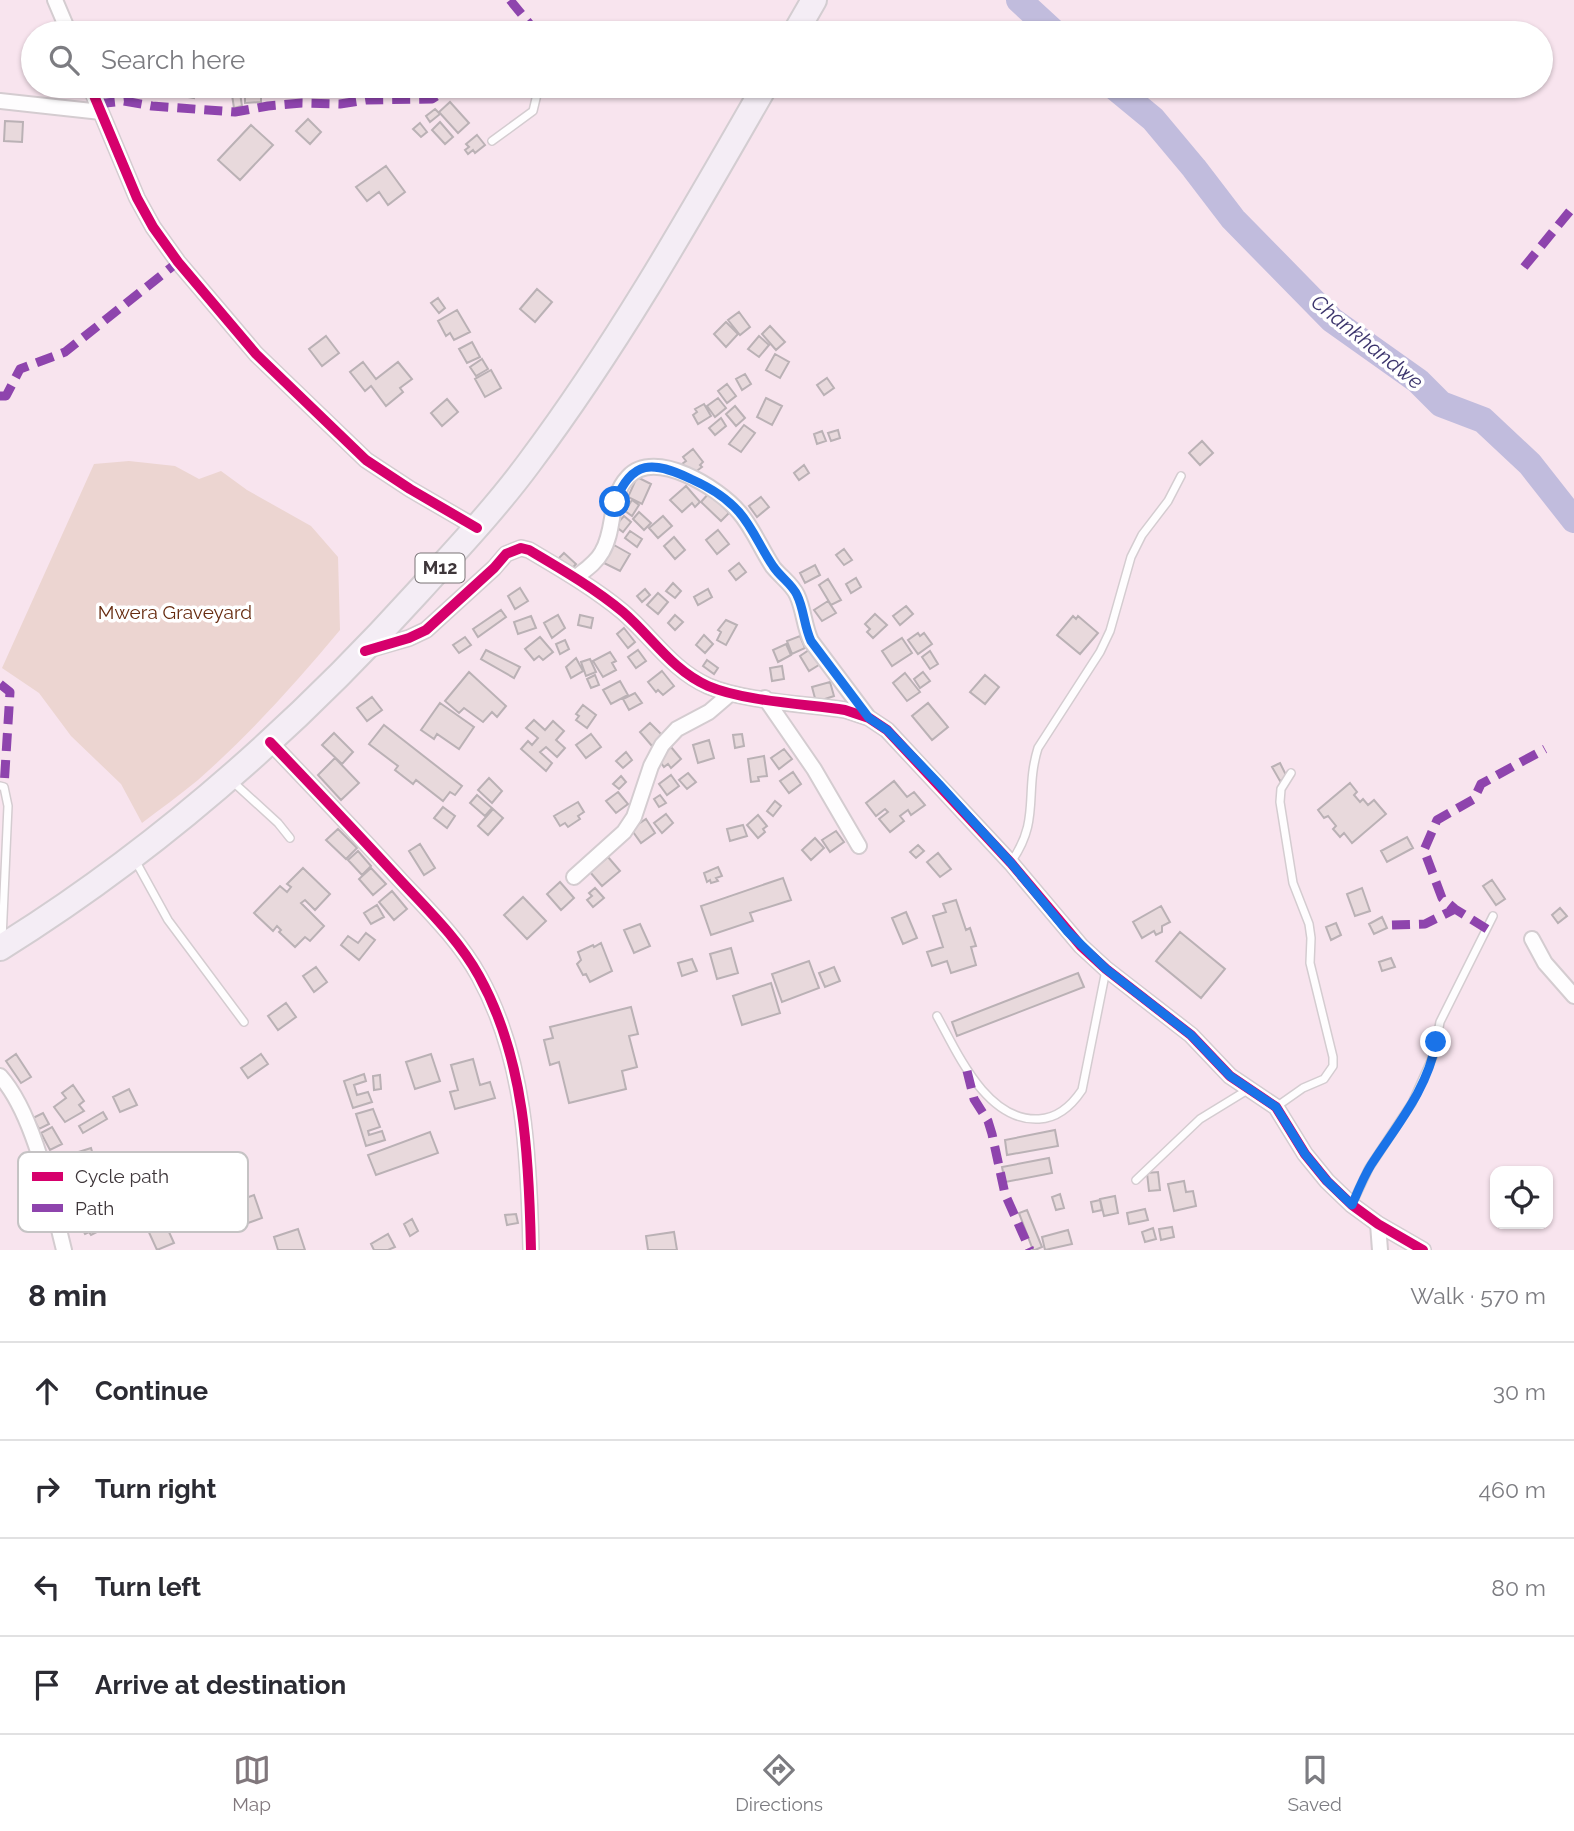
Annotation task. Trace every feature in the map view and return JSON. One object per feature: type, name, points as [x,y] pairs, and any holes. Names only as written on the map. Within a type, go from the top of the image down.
[{"type":"highway","points":[[802,21],[814,0]]},
{"type":"highway","name":"M12","points":[[1,947],[133,857],[270,742],[365,651],[477,527],[528,464],[636,307],[758,98]]},
{"type":"street","points":[[55,0],[64,21]]},
{"type":"street","points":[[95,98],[137,198],[153,227],[178,262],[256,354],[366,460],[477,527]]},
{"type":"street","points":[[0,101],[101,112]]},
{"type":"street","points":[[575,578],[601,554],[615,502],[626,479],[645,467],[656,466],[679,473],[712,489],[741,513],[772,565],[797,593],[806,630],[818,653],[869,718]]},
{"type":"street","points":[[365,651],[426,630],[513,550],[529,550],[624,613],[681,671],[706,685],[730,694],[845,710],[869,718],[887,730],[1011,863],[1067,931],[1106,969],[1191,1035],[1230,1076],[1276,1107],[1305,1154],[1327,1181],[1352,1205],[1378,1224],[1423,1250]]},
{"type":"street","points":[[574,877],[624,832],[634,817],[651,766],[662,745],[677,729],[709,712],[730,694]]},
{"type":"street","points":[[765,698],[814,769],[859,846]]},
{"type":"street","points":[[270,742],[453,938],[479,976],[507,1045],[524,1120],[528,1148],[531,1250]]},
{"type":"street","points":[[1532,939],[1545,963],[1574,996]]},
{"type":"street","points":[[0,1076],[15,1098],[36,1152]]},
{"type":"street","points":[[1378,1224],[1380,1250]]},
{"type":"street","points":[[59,1232],[64,1250]]},
{"type":"lane","points":[[492,141],[533,111],[536,98]]},
{"type":"lane","points":[[1011,863],[1023,846],[1028,830],[1032,809],[1033,764],[1038,748],[1100,652],[1110,631],[1131,557],[1142,535],[1168,501],[1181,476]]},
{"type":"lane","points":[[1276,1107],[1303,1088],[1324,1079],[1333,1066],[1310,963],[1311,937],[1293,883],[1280,802],[1281,789],[1292,772]]},
{"type":"lane","points":[[229,778],[278,823],[290,838]]},
{"type":"lane","points":[[0,786],[4,787],[8,806],[1,947]]},
{"type":"lane","points":[[133,857],[168,920],[244,1022]]},
{"type":"lane","points":[[1352,1205],[1369,1168],[1412,1103],[1434,1054],[1440,1022],[1493,916]]},
{"type":"lane","points":[[937,1016],[967,1071],[1005,1112],[1024,1120],[1043,1119],[1060,1113],[1074,1103],[1082,1090],[1106,969]]},
{"type":"lane","points":[[1136,1180],[1190,1126],[1249,1089]]},
{"type":"shaded area","points":[[0,0],[1574,0],[1574,1250],[0,1250]]},
{"type":"green space","name":"Mwera Graveyard","points":[[129,461],[175,466],[199,479],[221,471],[247,490],[311,526],[338,557],[340,630],[236,745],[198,780],[142,823],[121,784],[71,736],[39,693],[2,668],[94,464]]},
{"type":"building","points":[[232,98],[241,98],[242,106],[234,108]]},
{"type":"building","points":[[245,98],[261,98],[261,102],[245,103]]},
{"type":"building","points":[[450,102],[469,123],[458,133],[439,112]]},
{"type":"building","points":[[435,109],[440,114],[430,122],[426,116]]},
{"type":"building","points":[[308,119],[321,132],[310,144],[296,131]]},
{"type":"building","points":[[5,121],[23,122],[22,142],[4,141]]},
{"type":"building","points":[[440,122],[453,137],[445,144],[432,130]]},
{"type":"building","points":[[420,123],[427,132],[421,137],[413,129]]},
{"type":"building","points":[[251,125],[273,145],[240,180],[218,160]]},
{"type":"building","points":[[477,135],[485,145],[475,153],[473,150],[468,154],[465,150],[469,147],[466,144]]},
{"type":"building","points":[[386,166],[405,192],[388,205],[379,192],[367,201],[356,187]]},
{"type":"building","points":[[537,289],[552,302],[535,322],[520,309]]},
{"type":"building","points":[[438,298],[445,308],[439,313],[431,303]]},
{"type":"building","points":[[457,310],[470,332],[454,340],[450,333],[446,336],[438,321]]},
{"type":"building","points":[[739,312],[750,327],[740,335],[728,320]]},
{"type":"building","points":[[726,322],[738,334],[726,347],[714,334]]},
{"type":"building","points":[[770,326],[785,342],[776,350],[762,334]]},
{"type":"building","points":[[326,336],[339,353],[322,366],[309,349]]},
{"type":"building","points":[[759,336],[769,345],[759,357],[748,349]]},
{"type":"building","points":[[759,336],[769,345],[759,357],[748,349]]},
{"type":"building","points":[[472,342],[480,357],[467,363],[459,349]]},
{"type":"building","points":[[775,354],[789,362],[780,378],[766,370]]},
{"type":"building","points":[[482,359],[488,369],[476,376],[470,367]]},
{"type":"building","points":[[363,362],[376,379],[398,362],[412,379],[400,388],[403,392],[386,406],[371,386],[365,391],[350,372]]},
{"type":"building","points":[[491,370],[501,388],[485,397],[475,379]]},
{"type":"building","points":[[745,374],[751,384],[742,390],[736,379]]},
{"type":"building","points":[[827,378],[834,388],[824,395],[817,385]]},
{"type":"building","points":[[727,384],[736,396],[727,403],[718,391]]},
{"type":"building","points":[[718,398],[726,408],[715,417],[707,406]]},
{"type":"building","points":[[766,398],[782,406],[772,425],[757,417]]},
{"type":"building","points":[[447,399],[458,412],[442,426],[431,413]]},
{"type":"building","points":[[704,404],[711,416],[698,424],[693,415],[697,412],[695,409]]},
{"type":"building","points":[[735,406],[745,418],[736,426],[726,414]]},
{"type":"building","points":[[721,418],[726,426],[715,435],[709,428]]},
{"type":"building","points":[[721,418],[726,426],[715,435],[709,428]]},
{"type":"building","points":[[744,425],[755,433],[741,452],[729,444]]},
{"type":"building","points":[[838,430],[840,438],[831,441],[828,433]]},
{"type":"building","points":[[822,431],[826,441],[817,444],[814,434]]},
{"type":"building","points":[[1202,441],[1213,453],[1200,465],[1189,453]]},
{"type":"building","points":[[693,449],[703,462],[700,465],[702,467],[694,473],[682,464],[686,461],[683,457]]},
{"type":"building","points":[[804,465],[809,473],[799,480],[794,473]]},
{"type":"building","points":[[637,477],[651,484],[642,504],[628,497]]},
{"type":"building","points":[[686,486],[700,502],[695,507],[692,503],[682,512],[670,500]]},
{"type":"building","points":[[709,493],[729,513],[721,521],[701,502]]},
{"type":"building","points":[[761,497],[769,507],[757,517],[749,506]]},
{"type":"building","points":[[632,500],[639,505],[632,516],[625,511]]},
{"type":"building","points":[[639,512],[651,523],[644,530],[633,519]]},
{"type":"building","points":[[624,516],[631,522],[623,532],[615,526]]},
{"type":"building","points":[[663,516],[672,526],[658,538],[649,528]]},
{"type":"building","points":[[718,530],[729,544],[717,554],[706,540]]},
{"type":"building","points":[[630,531],[642,539],[637,547],[625,538]]},
{"type":"building","points":[[674,537],[685,550],[675,559],[664,546]]},
{"type":"building","points":[[614,545],[630,554],[620,571],[604,563]]},
{"type":"building","points":[[844,549],[852,560],[844,565],[836,555]]},
{"type":"building","points":[[564,553],[576,564],[569,572],[557,560]]},
{"type":"building","points":[[739,563],[746,572],[736,580],[729,571]]},
{"type":"building","points":[[815,565],[820,575],[805,583],[800,573]]},
{"type":"building","points":[[856,578],[861,587],[851,593],[846,584]]},
{"type":"building","points":[[828,579],[841,600],[831,605],[819,585]]},
{"type":"building","points":[[673,583],[681,591],[675,598],[666,591]]},
{"type":"building","points":[[520,588],[528,601],[515,609],[508,596]]},
{"type":"building","points":[[645,589],[650,595],[642,602],[637,596]]},
{"type":"building","points":[[708,589],[712,597],[698,605],[694,597]]},
{"type":"building","points":[[658,593],[668,602],[658,614],[647,605]]},
{"type":"building","points":[[828,601],[836,613],[822,621],[814,610]]},
{"type":"building","points":[[906,606],[913,614],[900,625],[893,616]]},
{"type":"building","points":[[501,610],[506,617],[478,637],[473,629]]},
{"type":"building","points":[[875,614],[887,625],[873,638],[867,632],[870,629],[865,624]]},
{"type":"building","points":[[558,615],[565,628],[552,638],[544,623]]},
{"type":"building","points":[[580,615],[593,618],[591,628],[578,625]]},
{"type":"building","points":[[675,615],[683,622],[675,630],[668,623]]},
{"type":"building","points":[[531,616],[536,628],[518,634],[514,622]]},
{"type":"building","points":[[1073,616],[1076,619],[1078,616],[1098,633],[1080,654],[1057,635]]},
{"type":"building","points":[[726,620],[737,625],[726,645],[717,640],[721,632],[718,630]]},
{"type":"building","points":[[624,628],[635,642],[628,648],[617,634]]},
{"type":"building","points":[[918,633],[920,636],[924,633],[932,644],[918,654],[908,640]]},
{"type":"building","points":[[704,635],[713,644],[705,653],[696,645]]},
{"type":"building","points":[[800,636],[805,648],[792,654],[787,641]]},
{"type":"building","points":[[465,637],[471,645],[459,653],[453,645]]},
{"type":"building","points":[[540,637],[553,652],[543,660],[539,656],[534,660],[525,649]]},
{"type":"building","points":[[902,638],[912,653],[892,666],[882,651]]},
{"type":"building","points":[[565,640],[569,649],[560,654],[556,644]]},
{"type":"building","points":[[786,644],[791,655],[778,662],[773,650]]},
{"type":"building","points":[[812,648],[822,663],[809,671],[800,656]]},
{"type":"building","points":[[486,650],[520,667],[514,678],[481,659]]},
{"type":"building","points":[[638,650],[646,661],[636,668],[628,657]]},
{"type":"building","points":[[930,651],[938,664],[930,669],[922,657]]},
{"type":"building","points":[[610,652],[616,661],[612,663],[616,670],[603,677],[593,661]]},
{"type":"building","points":[[576,658],[583,671],[571,678],[566,667]]},
{"type":"building","points":[[590,659],[596,672],[586,676],[581,662]]},
{"type":"building","points":[[707,660],[718,668],[714,674],[703,666]]},
{"type":"building","points":[[782,666],[784,679],[772,681],[770,668]]},
{"type":"building","points":[[662,671],[674,686],[663,695],[658,690],[656,692],[648,682]]},
{"type":"building","points":[[469,672],[506,706],[497,717],[492,712],[483,722],[464,708],[459,713],[445,701]]},
{"type":"building","points":[[923,672],[930,681],[920,688],[914,679]]},
{"type":"building","points":[[905,673],[920,692],[907,701],[893,683]]},
{"type":"building","points":[[595,675],[599,685],[591,688],[587,679]]},
{"type":"building","points":[[985,675],[999,687],[985,704],[970,692]]},
{"type":"building","points":[[620,681],[628,695],[611,704],[603,690]]},
{"type":"building","points":[[830,682],[834,696],[816,702],[812,687]]},
{"type":"building","points":[[635,693],[642,703],[629,710],[623,699]]},
{"type":"building","points":[[372,697],[382,710],[367,721],[357,708]]},
{"type":"building","points":[[440,703],[474,727],[459,749],[437,734],[434,739],[421,730]]},
{"type":"building","points":[[928,703],[948,727],[932,740],[912,716]]},
{"type":"building","points":[[583,705],[596,715],[587,728],[576,720],[579,716],[576,714]]},
{"type":"building","points":[[534,720],[545,730],[553,721],[564,731],[556,740],[565,748],[557,757],[546,747],[540,752],[552,763],[546,771],[521,749],[528,741],[532,745],[538,738],[526,728]]},
{"type":"building","points":[[650,723],[663,736],[652,746],[640,732]]},
{"type":"building","points":[[384,725],[462,786],[455,795],[450,792],[443,801],[416,780],[413,784],[395,770],[398,766],[369,744]]},
{"type":"building","points":[[334,733],[353,752],[342,764],[322,745]]},
{"type":"building","points":[[591,734],[601,747],[586,758],[576,745]]},
{"type":"building","points":[[742,734],[744,746],[735,748],[733,735]]},
{"type":"building","points":[[709,740],[714,758],[698,763],[693,745]]},
{"type":"building","points":[[671,747],[681,759],[671,768],[668,764],[664,767],[658,759]]},
{"type":"building","points":[[784,749],[792,759],[779,769],[771,758]]},
{"type":"building","points":[[626,752],[632,760],[623,768],[616,761]]},
{"type":"building","points":[[764,756],[767,776],[758,777],[759,781],[751,782],[748,759]]},
{"type":"building","points":[[335,758],[359,783],[341,800],[318,775]]},
{"type":"building","points":[[1280,763],[1287,777],[1280,781],[1272,767]]},
{"type":"building","points":[[793,772],[801,784],[789,793],[780,781]]},
{"type":"building","points":[[688,773],[696,782],[687,789],[679,780]]},
{"type":"building","points":[[671,775],[679,786],[667,795],[659,784]]},
{"type":"building","points":[[621,776],[626,782],[619,789],[613,784]]},
{"type":"building","points":[[489,778],[502,791],[492,803],[478,790]]},
{"type":"building","points":[[894,781],[907,797],[914,792],[925,805],[911,815],[908,810],[900,816],[904,821],[890,832],[879,819],[888,812],[885,809],[876,816],[866,803]]},
{"type":"building","points":[[1350,783],[1360,802],[1363,799],[1368,805],[1374,800],[1386,814],[1352,843],[1344,833],[1340,837],[1333,829],[1336,826],[1328,816],[1324,818],[1318,810]]},
{"type":"building","points":[[618,792],[628,804],[616,813],[606,801]]},
{"type":"building","points":[[477,795],[492,808],[485,816],[470,803]]},
{"type":"building","points":[[660,795],[666,803],[659,807],[654,799]]},
{"type":"building","points":[[775,801],[781,806],[773,816],[767,811]]},
{"type":"building","points":[[578,802],[584,812],[578,816],[580,819],[568,827],[565,823],[560,826],[554,816]]},
{"type":"building","points":[[443,807],[455,816],[447,828],[434,818]]},
{"type":"building","points":[[493,809],[503,818],[488,835],[478,826]]},
{"type":"building","points":[[666,814],[673,823],[662,833],[654,823]]},
{"type":"building","points":[[758,815],[767,826],[758,838],[747,825]]},
{"type":"building","points":[[646,819],[655,833],[641,843],[631,829]]},
{"type":"building","points":[[743,825],[747,836],[730,841],[727,829]]},
{"type":"building","points":[[338,829],[357,848],[346,859],[326,840]]},
{"type":"building","points":[[836,831],[844,842],[830,852],[822,840]]},
{"type":"building","points":[[1407,837],[1413,848],[1387,862],[1381,851]]},
{"type":"building","points":[[815,838],[824,848],[811,860],[802,850]]},
{"type":"building","points":[[420,844],[435,868],[424,875],[409,851]]},
{"type":"building","points":[[918,845],[924,851],[916,858],[910,852]]},
{"type":"building","points":[[358,851],[371,866],[362,875],[348,860]]},
{"type":"building","points":[[938,853],[951,869],[940,877],[927,862]]},
{"type":"building","points":[[608,857],[620,871],[602,886],[590,872]]},
{"type":"building","points":[[718,867],[722,876],[716,878],[718,881],[707,882],[704,873]]},
{"type":"building","points":[[303,868],[330,894],[315,910],[305,900],[301,903],[324,926],[310,941],[305,937],[295,947],[279,932],[281,930],[277,926],[273,931],[254,913],[280,886],[287,892],[291,887],[287,884]]},
{"type":"building","points":[[371,868],[386,884],[373,895],[359,879]]},
{"type":"building","points":[[783,878],[791,900],[750,913],[753,921],[711,935],[701,906]]},
{"type":"building","points":[[1492,880],[1505,899],[1496,905],[1483,886]]},
{"type":"building","points":[[560,882],[574,898],[561,910],[547,894]]},
{"type":"building","points":[[595,888],[604,898],[593,907],[587,900],[592,896],[589,893]]},
{"type":"building","points":[[1362,888],[1370,911],[1355,916],[1347,894]]},
{"type":"building","points":[[392,891],[407,909],[394,920],[379,902]]},
{"type":"building","points":[[523,897],[546,921],[527,939],[504,915]]},
{"type":"building","points":[[956,900],[966,930],[970,928],[976,946],[971,947],[976,965],[951,973],[947,961],[932,966],[927,952],[943,947],[933,916],[946,912],[943,904]]},
{"type":"building","points":[[377,905],[384,917],[371,924],[364,913]]},
{"type":"building","points":[[1161,906],[1170,922],[1162,926],[1162,932],[1156,935],[1154,931],[1142,938],[1133,922]]},
{"type":"building","points":[[1560,908],[1567,916],[1558,923],[1552,915]]},
{"type":"building","points":[[906,912],[917,938],[903,944],[892,918]]},
{"type":"building","points":[[1382,917],[1387,928],[1374,934],[1369,924]]},
{"type":"building","points":[[1336,923],[1341,935],[1331,940],[1326,927]]},
{"type":"building","points":[[640,924],[650,946],[634,953],[624,930]]},
{"type":"building","points":[[1180,932],[1225,969],[1201,998],[1156,961]]},
{"type":"building","points":[[366,933],[375,940],[359,960],[341,945],[348,936],[358,943]]},
{"type":"building","points":[[601,943],[612,971],[590,982],[577,964],[581,960],[578,952]]},
{"type":"building","points":[[731,948],[738,973],[717,979],[710,954]]},
{"type":"building","points":[[1391,958],[1395,967],[1382,971],[1379,962]]},
{"type":"building","points":[[692,959],[697,971],[682,976],[678,963]]},
{"type":"building","points":[[809,961],[819,988],[782,1002],[772,974]]},
{"type":"building","points":[[316,967],[327,982],[314,992],[303,976]]},
{"type":"building","points":[[834,967],[840,981],[825,987],[819,973]]},
{"type":"building","points":[[1078,973],[1084,987],[957,1036],[952,1022]]},
{"type":"building","points":[[771,983],[780,1013],[742,1025],[733,996]]},
{"type":"building","points":[[286,1003],[296,1017],[278,1030],[268,1016]]},
{"type":"building","points":[[631,1007],[638,1034],[629,1036],[637,1067],[622,1071],[626,1089],[569,1103],[559,1062],[550,1065],[544,1040],[553,1038],[550,1027]]},
{"type":"building","points":[[16,1054],[31,1077],[21,1083],[6,1061]]},
{"type":"building","points":[[261,1054],[268,1064],[248,1078],[241,1068]]},
{"type":"building","points":[[431,1054],[440,1081],[415,1089],[406,1062]]},
{"type":"building","points":[[473,1059],[480,1085],[490,1082],[495,1098],[455,1109],[450,1092],[458,1090],[451,1065]]},
{"type":"building","points":[[364,1074],[366,1081],[354,1085],[357,1095],[368,1092],[372,1102],[353,1108],[344,1081]]},
{"type":"building","points":[[380,1075],[381,1089],[374,1090],[373,1076]]},
{"type":"building","points":[[73,1085],[84,1101],[79,1105],[84,1111],[65,1122],[54,1107],[66,1098],[62,1093]]},
{"type":"building","points":[[129,1089],[137,1105],[120,1112],[113,1097]]},
{"type":"building","points":[[373,1109],[380,1127],[368,1131],[369,1135],[382,1131],[385,1140],[366,1146],[356,1114]]},
{"type":"building","points":[[103,1112],[107,1119],[83,1133],[79,1126]]},
{"type":"building","points":[[43,1113],[49,1124],[39,1129],[33,1118]]},
{"type":"building","points":[[52,1127],[62,1144],[50,1150],[41,1133]]},
{"type":"building","points":[[1055,1130],[1058,1146],[1007,1155],[1005,1140]]},
{"type":"building","points":[[430,1132],[438,1153],[376,1175],[368,1155]]},
{"type":"building","points":[[1049,1158],[1052,1173],[1005,1182],[1002,1167]]},
{"type":"building","points":[[1158,1172],[1160,1190],[1149,1191],[1147,1173]]},
{"type":"building","points":[[1184,1181],[1186,1192],[1193,1191],[1196,1206],[1174,1211],[1168,1184]]},
{"type":"building","points":[[1060,1194],[1064,1208],[1056,1210],[1052,1197]]},
{"type":"building","points":[[254,1195],[262,1218],[248,1223],[248,1197]]},
{"type":"building","points":[[254,1195],[262,1218],[248,1223],[248,1197]]},
{"type":"building","points":[[1115,1196],[1118,1213],[1104,1216],[1100,1199]]},
{"type":"building","points":[[1100,1200],[1102,1210],[1093,1212],[1091,1202]]},
{"type":"building","points":[[1145,1209],[1148,1220],[1129,1224],[1127,1213]]},
{"type":"building","points":[[1027,1210],[1042,1247],[1035,1250],[1019,1213]]},
{"type":"building","points":[[516,1214],[518,1223],[507,1225],[505,1215]]},
{"type":"building","points":[[412,1219],[418,1231],[410,1236],[404,1224]]},
{"type":"building","points":[[1172,1227],[1174,1237],[1161,1240],[1159,1229]]},
{"type":"building","points":[[1153,1228],[1156,1239],[1145,1242],[1142,1232]]},
{"type":"building","points":[[298,1229],[305,1250],[278,1250],[274,1237]]},
{"type":"building","points":[[1068,1230],[1072,1244],[1045,1250],[1042,1237]]},
{"type":"building","points":[[149,1232],[169,1232],[174,1243],[157,1250]]},
{"type":"building","points":[[674,1232],[677,1250],[648,1250],[646,1236]]},
{"type":"building","points":[[388,1234],[395,1247],[374,1250],[371,1244]]},
{"type":"waterway","name":"Chankhandwe","points":[[1019,0],[1042,21]]},
{"type":"waterway","name":"Chankhandwe","points":[[1128,98],[1153,119],[1233,219],[1332,320],[1418,381],[1441,404],[1483,420],[1530,464],[1574,520]]},
{"type":"marked path","points":[[510,0],[527,21]]},
{"type":"marked path","points":[[97,104],[124,101],[152,106],[235,112],[302,103],[340,104],[366,100],[434,98]]},
{"type":"marked path","points":[[1524,267],[1574,206]]},
{"type":"marked path","points":[[0,396],[6,396],[20,369],[65,352],[178,262]]},
{"type":"marked path","points":[[0,684],[10,692],[4,787]]},
{"type":"marked path","points":[[1487,929],[1442,898],[1424,850],[1437,820],[1474,799],[1481,784],[1545,749]]},
{"type":"marked path","points":[[1392,925],[1425,924],[1455,909]]},
{"type":"marked path","points":[[967,1071],[974,1099],[988,1121],[1005,1194],[1030,1250]]},
{"type":"cycle path","points":[[95,98],[137,198],[153,227],[178,262],[256,354],[366,460],[477,528]]},
{"type":"cycle path","points":[[365,651],[426,630],[506,554],[521,548],[529,550],[612,603],[673,662],[708,686],[756,699],[845,710],[869,718],[887,730],[1011,863],[1081,946],[1106,969],[1191,1035],[1230,1076],[1276,1107],[1305,1154],[1327,1181],[1352,1205],[1378,1224],[1423,1250]]},
{"type":"cycle path","points":[[270,742],[443,926],[479,976],[506,1041],[522,1109],[531,1250]]},
{"type":"route","points":[[615,502],[626,479],[634,471],[656,466],[668,468],[727,499],[741,513],[780,576],[797,593],[811,641],[869,718],[887,730],[939,784],[1081,946],[1106,969],[1191,1035],[1230,1076],[1276,1107],[1305,1154],[1327,1181],[1352,1205],[1369,1168],[1412,1103],[1434,1054],[1436,1042]]}]
